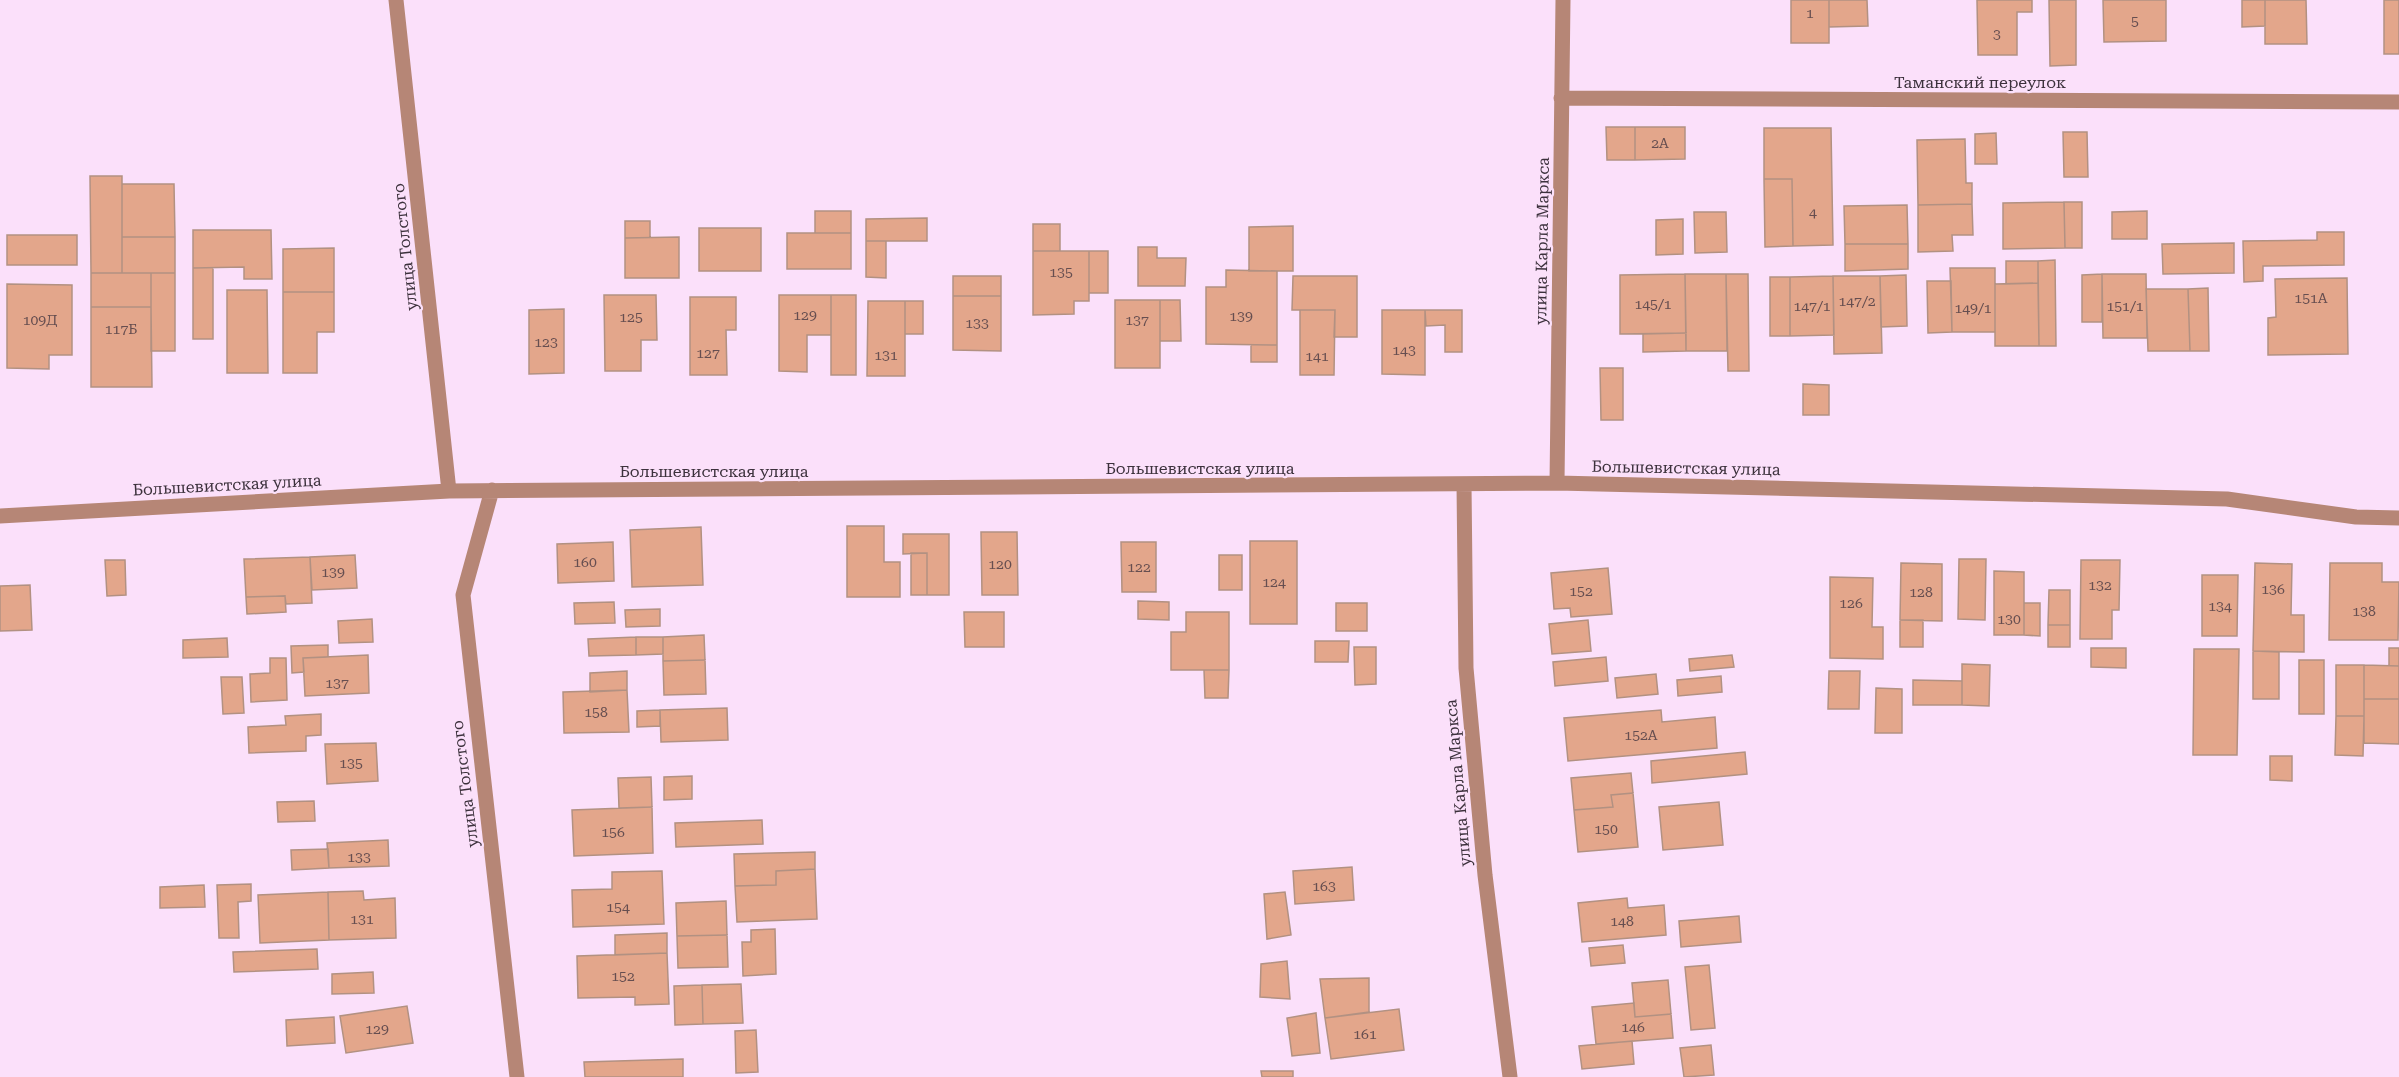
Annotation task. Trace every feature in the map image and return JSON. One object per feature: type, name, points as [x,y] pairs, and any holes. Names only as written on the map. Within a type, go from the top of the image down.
[{"type":"street","name":"улица Толстого","points":[[396,0],[449,490]]},
{"type":"street","name":"улица Карла Маркса","points":[[1557,483],[1563,0]]},
{"type":"street","name":"Таманский переулок","points":[[1561,98],[2399,102]]},
{"type":"street","name":"Большевистская улица","points":[[0,516],[449,490],[1557,483],[2227,499],[2356,517],[2399,518]]},
{"type":"street","name":"улица Карла Маркса","points":[[1464,484],[1466,668],[1485,875],[1510,1077]]},
{"type":"street","name":"улица Толстого","points":[[492,490],[466,576],[463,614],[517,1077]]},
{"type":"building","points":[[1791,0],[1829,0],[1829,43],[1791,43]]},
{"type":"building","points":[[1829,0],[1867,0],[1868,26],[1829,27]]},
{"type":"building","points":[[1977,0],[2032,0],[2032,12],[2017,12],[2017,55],[1978,55]]},
{"type":"building","points":[[2049,0],[2076,0],[2076,65],[2050,66]]},
{"type":"building","points":[[2103,0],[2166,0],[2166,41],[2104,42]]},
{"type":"building","points":[[2242,0],[2265,0],[2265,26],[2242,27]]},
{"type":"building","points":[[2265,0],[2306,0],[2307,44],[2265,44]]},
{"type":"building","points":[[2384,0],[2399,0],[2399,54],[2384,54]]},
{"type":"building","points":[[1606,127],[1635,127],[1635,160],[1607,160]]},
{"type":"building","points":[[1635,127],[1685,127],[1685,159],[1635,160]]},
{"type":"building","points":[[1764,128],[1831,128],[1833,245],[1793,246],[1792,179],[1764,179]]},
{"type":"building","points":[[2063,132],[2087,132],[2088,177],[2064,177]]},
{"type":"building","points":[[1996,133],[1997,164],[1975,164],[1975,134]]},
{"type":"building","points":[[1965,139],[1966,183],[1972,183],[1972,204],[1918,205],[1917,140]]},
{"type":"building","points":[[90,176],[122,176],[122,273],[91,273]]},
{"type":"building","points":[[1764,179],[1792,179],[1793,246],[1765,247]]},
{"type":"building","points":[[122,184],[174,184],[175,237],[122,237]]},
{"type":"building","points":[[2064,202],[2065,248],[2003,249],[2003,203]]},
{"type":"building","points":[[2064,202],[2082,202],[2082,248],[2065,248]]},
{"type":"building","points":[[1972,204],[1973,235],[1952,235],[1953,251],[1918,252],[1918,205]]},
{"type":"building","points":[[1907,205],[1908,244],[1845,244],[1844,206]]},
{"type":"building","points":[[815,211],[851,211],[851,233],[815,233]]},
{"type":"building","points":[[2147,211],[2147,239],[2112,239],[2112,212]]},
{"type":"building","points":[[1694,212],[1726,212],[1727,252],[1695,253]]},
{"type":"building","points":[[927,218],[927,241],[866,241],[866,219]]},
{"type":"building","points":[[1683,219],[1683,254],[1656,255],[1656,220]]},
{"type":"building","points":[[625,221],[650,221],[650,238],[625,238]]},
{"type":"building","points":[[1033,224],[1060,224],[1060,251],[1033,251]]},
{"type":"building","points":[[1293,226],[1293,271],[1249,271],[1249,227]]},
{"type":"building","points":[[699,228],[761,228],[761,271],[699,271]]},
{"type":"building","points":[[193,230],[271,230],[272,279],[244,279],[244,267],[193,268]]},
{"type":"building","points":[[2317,232],[2344,232],[2344,265],[2263,266],[2263,281],[2244,282],[2243,241],[2317,240]]},
{"type":"building","points":[[787,233],[851,233],[851,269],[787,269]]},
{"type":"building","points":[[7,235],[77,235],[77,265],[7,265]]},
{"type":"building","points":[[122,237],[175,237],[175,273],[122,273]]},
{"type":"building","points":[[679,237],[679,278],[625,278],[625,238]]},
{"type":"building","points":[[866,241],[886,241],[886,278],[866,277]]},
{"type":"building","points":[[2234,243],[2234,273],[2163,274],[2162,244]]},
{"type":"building","points":[[1845,244],[1908,244],[1908,269],[1845,271]]},
{"type":"building","points":[[1138,247],[1157,247],[1157,258],[1186,258],[1185,286],[1138,286]]},
{"type":"building","points":[[334,248],[334,292],[283,292],[283,249]]},
{"type":"building","points":[[1033,251],[1089,251],[1089,301],[1074,301],[1074,314],[1033,315]]},
{"type":"building","points":[[1089,251],[1108,251],[1108,293],[1089,293]]},
{"type":"building","points":[[2055,260],[2056,346],[2039,346],[2038,261]]},
{"type":"building","points":[[2006,261],[2038,261],[2038,283],[2006,284]]},
{"type":"building","points":[[193,268],[213,268],[213,339],[193,339]]},
{"type":"building","points":[[1950,268],[1995,268],[1995,332],[1952,332]]},
{"type":"building","points":[[1226,270],[1277,271],[1277,345],[1206,344],[1206,287],[1226,287]]},
{"type":"building","points":[[91,273],[151,273],[151,307],[91,307]]},
{"type":"building","points":[[151,273],[175,273],[175,351],[151,351]]},
{"type":"building","points":[[1685,274],[1686,333],[1620,334],[1620,275]]},
{"type":"building","points":[[1685,274],[1726,274],[1727,351],[1686,351]]},
{"type":"building","points":[[1726,274],[1748,274],[1749,371],[1728,371]]},
{"type":"building","points":[[2102,274],[2146,274],[2147,338],[2103,338]]},
{"type":"building","points":[[2102,274],[2102,322],[2082,322],[2082,275]]},
{"type":"building","points":[[1906,275],[1907,326],[1881,327],[1880,276]]},
{"type":"building","points":[[953,276],[1001,276],[1001,296],[953,296]]},
{"type":"building","points":[[1293,276],[1357,276],[1357,337],[1334,337],[1335,310],[1292,310]]},
{"type":"building","points":[[1833,276],[1880,276],[1882,353],[1834,354]]},
{"type":"building","points":[[1833,276],[1834,335],[1790,336],[1790,277]]},
{"type":"building","points":[[1770,277],[1790,277],[1790,336],[1770,336]]},
{"type":"building","points":[[2347,278],[2348,354],[2268,355],[2268,318],[2276,317],[2275,279]]},
{"type":"building","points":[[1927,281],[1951,281],[1952,332],[1928,333]]},
{"type":"building","points":[[2038,283],[2039,346],[1995,346],[1995,284]]},
{"type":"building","points":[[7,284],[72,285],[72,355],[49,355],[49,369],[7,368]]},
{"type":"building","points":[[2208,288],[2209,351],[2190,351],[2188,289]]},
{"type":"building","points":[[2146,289],[2188,289],[2190,351],[2148,351]]},
{"type":"building","points":[[227,290],[267,290],[268,373],[227,373]]},
{"type":"building","points":[[283,292],[334,292],[334,332],[317,332],[317,373],[283,373]]},
{"type":"building","points":[[604,295],[656,295],[657,340],[641,340],[641,371],[605,371]]},
{"type":"building","points":[[779,295],[831,295],[831,335],[807,335],[807,372],[779,371]]},
{"type":"building","points":[[831,295],[856,295],[856,375],[831,375]]},
{"type":"building","points":[[953,296],[1001,296],[1001,351],[953,350]]},
{"type":"building","points":[[690,297],[736,297],[736,330],[726,330],[727,375],[690,375]]},
{"type":"building","points":[[1115,300],[1160,300],[1160,368],[1115,368]]},
{"type":"building","points":[[1160,300],[1180,300],[1181,341],[1160,341]]},
{"type":"building","points":[[868,301],[905,301],[905,376],[867,376]]},
{"type":"building","points":[[905,301],[923,301],[923,334],[905,334]]},
{"type":"building","points":[[91,307],[151,307],[152,387],[91,387]]},
{"type":"building","points":[[564,309],[564,373],[529,374],[529,310]]},
{"type":"building","points":[[1300,310],[1335,310],[1334,375],[1300,375]]},
{"type":"building","points":[[1382,310],[1425,310],[1425,375],[1382,374]]},
{"type":"building","points":[[1425,310],[1462,310],[1462,352],[1445,352],[1445,325],[1426,326]]},
{"type":"building","points":[[1686,333],[1686,351],[1643,352],[1643,334]]},
{"type":"building","points":[[1251,345],[1277,345],[1277,362],[1251,362]]},
{"type":"building","points":[[1600,368],[1623,368],[1623,420],[1601,420]]},
{"type":"building","points":[[1803,384],[1829,385],[1829,415],[1803,415]]},
{"type":"building","points":[[847,526],[884,526],[884,562],[900,562],[900,597],[847,597]]},
{"type":"building","points":[[701,527],[703,585],[632,587],[630,530]]},
{"type":"building","points":[[981,532],[1017,532],[1018,595],[982,595]]},
{"type":"building","points":[[903,534],[949,534],[949,595],[927,595],[927,553],[903,554]]},
{"type":"building","points":[[1250,541],[1297,541],[1297,624],[1250,624]]},
{"type":"building","points":[[613,542],[614,581],[558,583],[557,544]]},
{"type":"building","points":[[1121,542],[1156,542],[1156,592],[1122,592]]},
{"type":"building","points":[[911,553],[927,553],[927,595],[911,595]]},
{"type":"building","points":[[355,555],[357,588],[312,590],[310,557]]},
{"type":"building","points":[[1219,555],[1242,555],[1242,590],[1219,590]]},
{"type":"building","points":[[310,557],[312,603],[286,604],[285,596],[246,597],[244,559]]},
{"type":"building","points":[[1959,559],[1986,559],[1985,620],[1958,619]]},
{"type":"building","points":[[105,560],[125,560],[126,595],[107,596]]},
{"type":"building","points":[[2081,560],[2120,560],[2119,610],[2112,610],[2112,639],[2080,639]]},
{"type":"building","points":[[1901,563],[1942,564],[1942,621],[1900,620]]},
{"type":"building","points":[[2255,563],[2292,564],[2291,615],[2304,615],[2304,652],[2253,651]]},
{"type":"building","points":[[2330,563],[2382,563],[2382,582],[2399,582],[2398,640],[2329,640]]},
{"type":"building","points":[[1608,568],[1612,614],[1571,617],[1570,608],[1554,609],[1551,573]]},
{"type":"building","points":[[1994,571],[2024,572],[2024,635],[1994,635]]},
{"type":"building","points":[[2202,575],[2238,575],[2237,636],[2202,636]]},
{"type":"building","points":[[1830,577],[1873,578],[1872,627],[1883,627],[1883,659],[1830,658]]},
{"type":"building","points":[[30,585],[32,630],[0,631],[0,586]]},
{"type":"building","points":[[2049,590],[2070,590],[2070,625],[2048,625]]},
{"type":"building","points":[[285,596],[286,612],[247,614],[246,597]]},
{"type":"building","points":[[1138,601],[1169,602],[1169,620],[1138,619]]},
{"type":"building","points":[[614,602],[615,623],[575,624],[574,603]]},
{"type":"building","points":[[1336,603],[1367,603],[1367,631],[1336,631]]},
{"type":"building","points":[[2024,603],[2040,603],[2040,636],[2024,635]]},
{"type":"building","points":[[660,609],[660,626],[626,627],[625,610]]},
{"type":"building","points":[[964,612],[1004,612],[1004,647],[965,647]]},
{"type":"building","points":[[1186,612],[1229,612],[1229,670],[1171,670],[1171,632],[1186,632]]},
{"type":"building","points":[[372,619],[373,642],[339,643],[338,621]]},
{"type":"building","points":[[1588,620],[1591,651],[1552,654],[1549,624]]},
{"type":"building","points":[[1900,620],[1923,620],[1923,647],[1900,647]]},
{"type":"building","points":[[2048,625],[2070,625],[2070,647],[2048,647]]},
{"type":"building","points":[[704,635],[705,660],[663,661],[663,637]]},
{"type":"building","points":[[636,637],[663,637],[663,654],[636,655]]},
{"type":"building","points":[[636,637],[636,655],[589,656],[588,639]]},
{"type":"building","points":[[227,638],[228,657],[183,658],[183,640]]},
{"type":"building","points":[[1315,641],[1349,641],[1348,662],[1315,662]]},
{"type":"building","points":[[328,645],[328,657],[303,658],[304,672],[292,673],[291,646]]},
{"type":"building","points":[[1354,647],[1376,647],[1376,684],[1355,685]]},
{"type":"building","points":[[2091,648],[2126,648],[2126,668],[2091,667]]},
{"type":"building","points":[[2389,648],[2399,648],[2399,666],[2389,666]]},
{"type":"building","points":[[2194,649],[2239,649],[2237,755],[2193,755]]},
{"type":"building","points":[[2253,651],[2279,652],[2279,699],[2253,699]]},
{"type":"building","points":[[368,655],[369,693],[305,696],[303,658]]},
{"type":"building","points":[[1732,655],[1734,667],[1690,671],[1689,659]]},
{"type":"building","points":[[1606,657],[1608,681],[1555,686],[1553,662]]},
{"type":"building","points":[[270,658],[286,658],[287,700],[251,702],[250,674],[270,673]]},
{"type":"building","points":[[705,660],[706,694],[664,695],[663,661]]},
{"type":"building","points":[[2299,660],[2324,660],[2324,714],[2299,714]]},
{"type":"building","points":[[1962,664],[1990,665],[1989,706],[1962,705]]},
{"type":"building","points":[[2336,665],[2364,665],[2364,716],[2336,716]]},
{"type":"building","points":[[2364,665],[2399,666],[2399,699],[2364,699]]},
{"type":"building","points":[[1204,670],[1229,670],[1228,698],[1205,698]]},
{"type":"building","points":[[627,671],[627,690],[590,692],[590,673]]},
{"type":"building","points":[[1829,671],[1860,671],[1859,709],[1828,709]]},
{"type":"building","points":[[1656,674],[1658,694],[1617,698],[1615,678]]},
{"type":"building","points":[[1721,676],[1722,692],[1678,696],[1677,680]]},
{"type":"building","points":[[221,677],[242,677],[244,713],[223,714]]},
{"type":"building","points":[[1913,680],[1962,681],[1962,705],[1913,705]]},
{"type":"building","points":[[1876,688],[1902,689],[1902,733],[1875,733]]},
{"type":"building","points":[[627,690],[629,732],[564,733],[563,692]]},
{"type":"building","points":[[2364,699],[2399,699],[2399,744],[2364,743]]},
{"type":"building","points":[[727,708],[728,740],[661,742],[660,710]]},
{"type":"building","points":[[660,710],[660,726],[637,727],[637,711]]},
{"type":"building","points":[[1661,710],[1662,722],[1715,717],[1717,748],[1568,761],[1564,718]]},
{"type":"building","points":[[321,714],[321,735],[306,736],[306,751],[249,753],[248,727],[286,725],[285,716]]},
{"type":"building","points":[[2336,716],[2364,716],[2363,756],[2335,755]]},
{"type":"building","points":[[376,743],[378,781],[327,784],[325,744]]},
{"type":"building","points":[[1745,752],[1747,774],[1652,783],[1651,761]]},
{"type":"building","points":[[2270,756],[2292,756],[2292,781],[2270,780]]},
{"type":"building","points":[[1631,773],[1633,793],[1611,795],[1613,807],[1574,810],[1571,778]]},
{"type":"building","points":[[692,776],[692,799],[664,800],[664,777]]},
{"type":"building","points":[[651,777],[652,807],[619,808],[618,778]]},
{"type":"building","points":[[1633,793],[1638,847],[1578,852],[1574,810],[1613,807],[1611,795]]},
{"type":"building","points":[[314,801],[315,821],[278,822],[277,802]]},
{"type":"building","points":[[1719,802],[1723,845],[1663,850],[1659,807]]},
{"type":"building","points":[[652,807],[653,853],[574,856],[572,810]]},
{"type":"building","points":[[762,820],[763,844],[676,847],[675,823]]},
{"type":"building","points":[[388,840],[389,866],[329,868],[327,843]]},
{"type":"building","points":[[328,849],[329,868],[292,870],[291,850]]},
{"type":"building","points":[[815,852],[815,869],[776,871],[776,885],[735,886],[734,854]]},
{"type":"building","points":[[1352,867],[1354,900],[1295,904],[1293,871]]},
{"type":"building","points":[[815,869],[817,919],[737,922],[735,886],[776,885],[776,871]]},
{"type":"building","points":[[662,871],[664,924],[573,927],[572,890],[612,889],[612,872]]},
{"type":"building","points":[[251,884],[251,901],[238,902],[239,938],[219,938],[217,885]]},
{"type":"building","points":[[204,885],[205,907],[160,908],[160,887]]},
{"type":"building","points":[[363,891],[364,900],[395,898],[396,938],[329,940],[328,892]]},
{"type":"building","points":[[328,892],[329,940],[260,943],[258,895]]},
{"type":"building","points":[[1285,892],[1291,935],[1267,939],[1264,894]]},
{"type":"building","points":[[1627,898],[1628,908],[1664,905],[1666,935],[1582,942],[1578,903]]},
{"type":"building","points":[[726,901],[727,935],[677,936],[676,903]]},
{"type":"building","points":[[1739,916],[1741,942],[1681,947],[1679,921]]},
{"type":"building","points":[[775,929],[776,974],[743,976],[742,942],[751,942],[751,930]]},
{"type":"building","points":[[667,933],[667,953],[615,955],[615,935]]},
{"type":"building","points":[[727,935],[728,967],[678,968],[677,936]]},
{"type":"building","points":[[1623,945],[1625,963],[1591,966],[1589,948]]},
{"type":"building","points":[[317,949],[318,969],[234,972],[233,952]]},
{"type":"building","points":[[667,953],[669,1004],[635,1005],[635,997],[578,998],[577,956]]},
{"type":"building","points":[[1287,961],[1290,999],[1260,997],[1261,964]]},
{"type":"building","points":[[1709,965],[1715,1028],[1691,1030],[1685,967]]},
{"type":"building","points":[[373,972],[374,993],[332,994],[332,974]]},
{"type":"building","points":[[1369,978],[1369,1012],[1325,1018],[1320,979]]},
{"type":"building","points":[[1668,980],[1671,1014],[1635,1017],[1632,983]]},
{"type":"building","points":[[741,984],[743,1023],[703,1024],[702,985]]},
{"type":"building","points":[[702,985],[703,1024],[675,1025],[674,986]]},
{"type":"building","points":[[1634,1003],[1635,1017],[1671,1014],[1673,1038],[1596,1044],[1592,1007]]},
{"type":"building","points":[[407,1006],[413,1043],[346,1053],[340,1016]]},
{"type":"building","points":[[1399,1009],[1404,1050],[1331,1059],[1325,1018]]},
{"type":"building","points":[[1316,1013],[1320,1053],[1292,1056],[1287,1018]]},
{"type":"building","points":[[334,1017],[335,1043],[287,1046],[286,1020]]},
{"type":"building","points":[[756,1030],[758,1072],[736,1073],[735,1031]]},
{"type":"building","points":[[1632,1041],[1634,1064],[1582,1069],[1579,1046]]},
{"type":"building","points":[[1711,1045],[1714,1075],[1684,1077],[1680,1048]]},
{"type":"building","points":[[683,1059],[683,1077],[585,1077],[584,1062]]},
{"type":"building","points":[[1261,1071],[1293,1071],[1293,1077],[1262,1077]]}]
